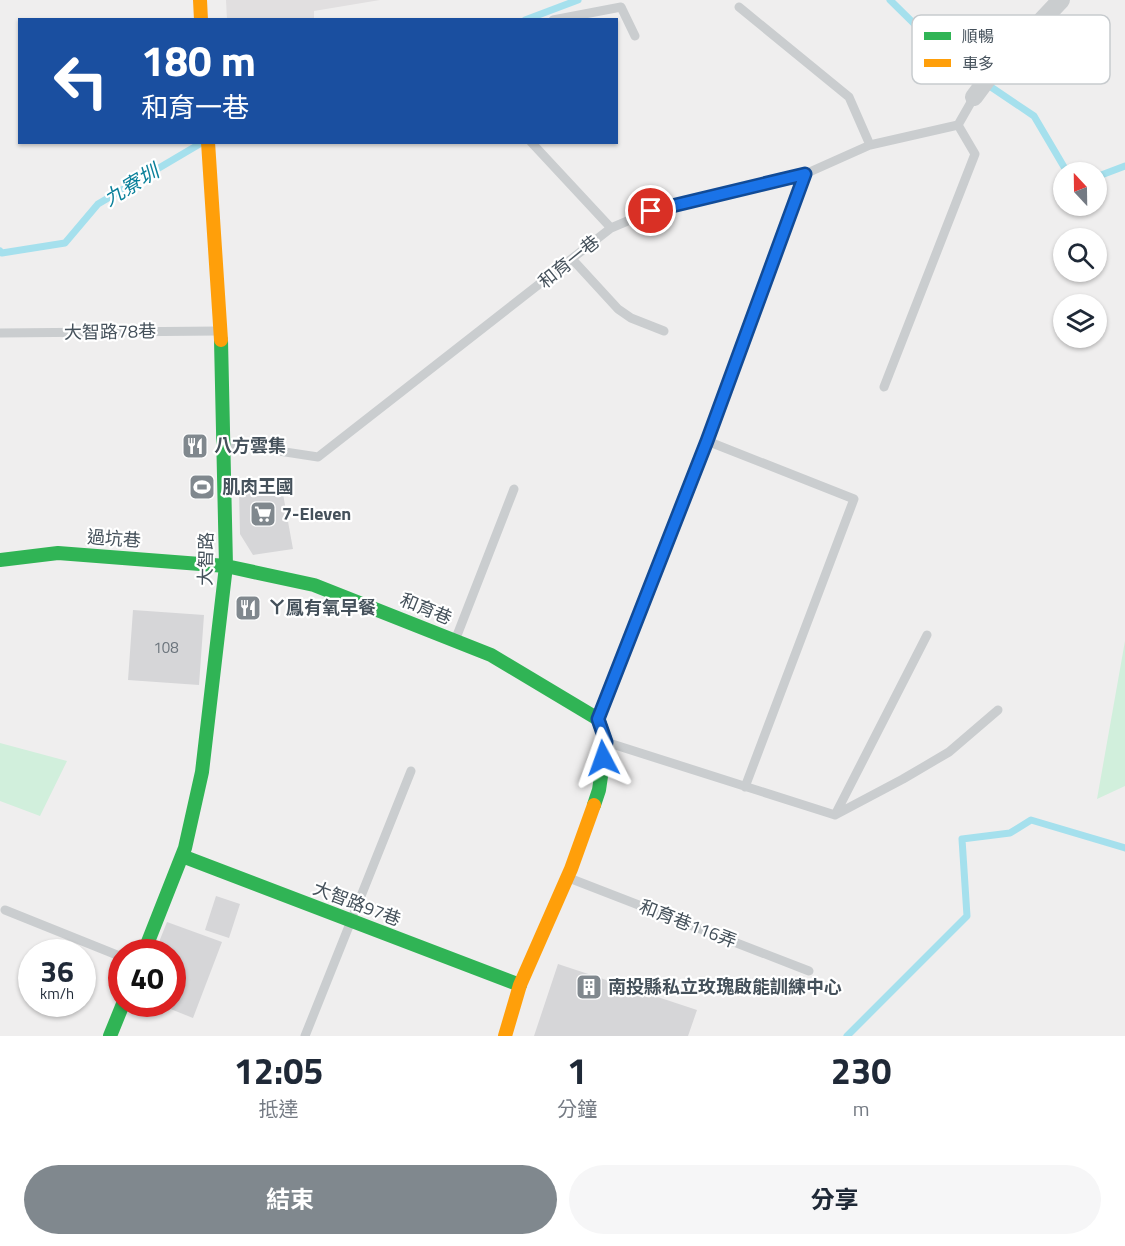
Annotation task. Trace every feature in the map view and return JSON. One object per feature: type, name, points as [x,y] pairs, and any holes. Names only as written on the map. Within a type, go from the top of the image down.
[{"type":"street","points":[[200,0],[201,18]]},
{"type":"street","points":[[1047,15],[1061,0]]},
{"type":"street","points":[[974,97],[984,84]]},
{"type":"street","name":"大智路","points":[[149,939],[182,856],[202,772],[226,566],[220,331],[208,149]]},
{"type":"street","name":"過坑巷","points":[[0,560],[58,553],[226,566]]},
{"type":"street","name":"和育巷","points":[[226,566],[314,585],[455,640],[491,655],[598,719]]},
{"type":"street","points":[[505,1036],[520,985],[567,877],[599,790],[606,742],[598,719]]},
{"type":"street","name":"大智路97巷","points":[[182,856],[520,985]]},
{"type":"street","points":[[110,1036],[118,1017]]},
{"type":"lane","points":[[563,18],[621,7],[635,36]]},
{"type":"lane","points":[[738,7],[849,97],[870,145]]},
{"type":"lane","points":[[884,387],[975,154],[958,125],[974,97]]},
{"type":"lane","name":"和育一巷","points":[[223,442],[318,457],[573,260],[611,228],[651,211],[805,174],[870,145],[958,125]]},
{"type":"lane","points":[[533,144],[611,228]]},
{"type":"lane","points":[[598,719],[707,441],[805,174]]},
{"type":"lane","points":[[573,260],[618,309],[631,318],[664,331]]},
{"type":"lane","name":"大智路78巷","points":[[0,333],[220,331]]},
{"type":"lane","points":[[707,441],[854,499],[745,787]]},
{"type":"lane","points":[[455,640],[514,489]]},
{"type":"lane","points":[[835,815],[927,635]]},
{"type":"lane","points":[[606,742],[835,815],[949,752],[998,710]]},
{"type":"lane","points":[[306,1036],[411,771]]},
{"type":"lane","name":"和育巷116弄","points":[[567,877],[809,971]]},
{"type":"lane","points":[[5,910],[108,951]]},
{"type":"shaded area","points":[[226,0],[380,0],[314,11],[314,18],[227,18]]},
{"type":"green space","points":[[1125,641],[1125,786],[1097,799]]},
{"type":"green space","points":[[0,743],[67,761],[40,816],[0,801]]},
{"type":"building","name":"7-Eleven","points":[[239,491],[283,494],[293,549],[253,555],[240,534]]},
{"type":"building","points":[[133,610],[204,615],[199,685],[128,680]]},
{"type":"building","points":[[216,896],[240,904],[229,938],[205,930]]},
{"type":"building","points":[[167,922],[222,942],[193,1018],[186,1015],[186,939],[160,939]]},
{"type":"building","name":"南投縣私立玫瑰啟能訓練中心","points":[[558,964],[697,1010],[688,1036],[534,1036]]},
{"type":"waterway","name":"九寮圳","points":[[530,18],[578,0]]},
{"type":"waterway","name":"九寮圳","points":[[890,0],[912,22]]},
{"type":"waterway","name":"九寮圳","points":[[987,84],[1034,116],[1061,162]]},
{"type":"waterway","name":"九寮圳","points":[[0,251],[2,253],[65,243],[98,204],[200,144]]},
{"type":"waterway","name":"九寮圳","points":[[1107,173],[1125,166]]},
{"type":"waterway","points":[[847,1036],[967,916],[962,839],[1010,833],[1031,820],[1125,848]]},
{"type":"traffic: fast","points":[[149,939],[185,848],[202,772],[226,566],[221,340]]},
{"type":"traffic: fast","points":[[0,560],[58,553],[226,566],[314,585],[491,655],[598,719],[606,742],[599,790],[594,805]]},
{"type":"traffic: fast","points":[[182,856],[520,985]]},
{"type":"traffic: fast","points":[[110,1036],[118,1017]]},
{"type":"traffic: slow","points":[[200,0],[201,18]]},
{"type":"traffic: slow","points":[[208,144],[221,340]]},
{"type":"traffic: slow","points":[[505,1036],[520,985],[571,869],[594,805]]},
{"type":"place","name":"八方雲集","points":[[195,446]]},
{"type":"place","name":"肌肉王國","points":[[202,487]]},
{"type":"place","name":"7-Eleven","points":[[263,514]]},
{"type":"place","name":"ㄚ鳳有氧早餐","points":[[248,608]]},
{"type":"place","name":"南投縣私立玫瑰啟能訓練中心","points":[[589,987]]},
{"type":"route","points":[[603,758],[606,742],[598,719],[707,441],[805,174],[651,211]]}]
